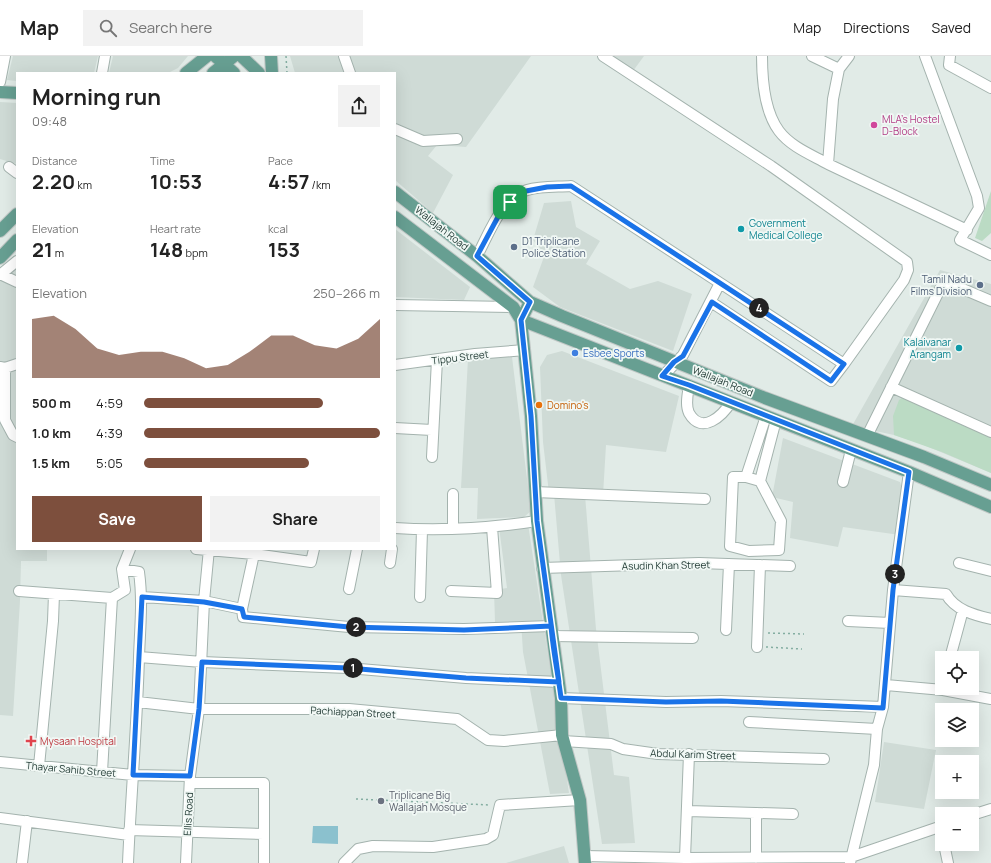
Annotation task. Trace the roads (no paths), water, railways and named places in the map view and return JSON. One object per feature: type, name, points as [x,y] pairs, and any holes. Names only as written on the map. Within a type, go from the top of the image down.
[{"type":"main road","points":[[188,72],[198,66],[208,56]]},
{"type":"main road","points":[[214,72],[220,60],[234,56]]},
{"type":"main road","points":[[242,56],[258,72]]},
{"type":"main road","points":[[270,56],[272,72]]},
{"type":"main road","points":[[220,60],[233,72]]},
{"type":"main road","points":[[0,92],[16,93]]},
{"type":"main road","name":"Wallajah Road","points":[[396,193],[477,256],[530,302],[674,362],[991,485]]},
{"type":"main road","points":[[0,232],[16,215]]},
{"type":"main road","name":"Wallajah Road","points":[[396,218],[513,307],[521,320],[612,354],[662,376],[689,385],[909,472],[991,507]]},
{"type":"main road","points":[[0,258],[16,241]]},
{"type":"main road","points":[[530,302],[521,320],[525,350],[534,492],[542,568],[561,698],[562,738],[580,800],[584,859]]},
{"type":"street","points":[[0,82],[5,56]]},
{"type":"street","points":[[102,72],[105,56]]},
{"type":"street","points":[[344,56],[350,72]]},
{"type":"street","points":[[603,56],[771,166],[907,262],[908,270],[904,280],[831,381],[712,302]]},
{"type":"street","points":[[762,56],[764,88],[769,111],[779,131],[791,143],[828,164],[967,230]]},
{"type":"street","points":[[812,56],[839,69]]},
{"type":"street","points":[[828,164],[832,99],[839,69],[850,56]]},
{"type":"street","points":[[925,56],[977,196],[979,208],[960,240],[991,255]]},
{"type":"street","points":[[950,56],[949,65],[991,88]]},
{"type":"street","points":[[396,129],[423,141],[456,139]]},
{"type":"street","points":[[477,256],[499,215],[510,202],[526,191],[547,187],[571,186],[844,364]]},
{"type":"street","points":[[16,263],[0,274],[16,282]]},
{"type":"street","points":[[867,436],[944,281],[991,301]]},
{"type":"street","points":[[662,376],[674,362],[683,356],[712,302],[720,283]]},
{"type":"street","points":[[396,305],[513,307]]},
{"type":"street","name":"Tippu Street","points":[[396,364],[437,360],[475,354],[525,350]]},
{"type":"street","points":[[432,457],[432,430],[437,360]]},
{"type":"street","points":[[16,364],[2,368],[6,420],[13,435],[16,436]]},
{"type":"street","points":[[689,385],[689,413],[696,420],[704,423],[715,421],[724,413],[731,402]]},
{"type":"street","points":[[891,387],[991,432]]},
{"type":"street","points":[[746,477],[771,418]]},
{"type":"street","points":[[760,481],[746,477],[733,477],[730,546],[749,550],[779,550],[781,521],[760,481],[771,418]]},
{"type":"street","points":[[396,428],[432,430]]},
{"type":"street","points":[[843,482],[851,450]]},
{"type":"street","points":[[851,860],[874,765],[877,729],[883,708],[893,590],[909,472]]},
{"type":"street","points":[[534,492],[705,499]]},
{"type":"street","points":[[453,494],[453,527]]},
{"type":"street","points":[[396,528],[422,530],[453,527],[492,528],[537,521]]},
{"type":"street","points":[[451,591],[497,593],[492,528]]},
{"type":"street","points":[[420,598],[422,530]]},
{"type":"street","points":[[19,591],[112,598],[125,590],[122,569],[130,550]]},
{"type":"street","name":"Ellis Road","points":[[186,863],[190,779],[199,709],[204,602],[209,550]]},
{"type":"street","points":[[218,550],[311,562],[314,550]]},
{"type":"street","points":[[349,589],[356,550]]},
{"type":"street","points":[[390,562],[392,550]]},
{"type":"street","points":[[254,554],[242,609],[244,617],[349,627],[552,631],[693,638]]},
{"type":"street","points":[[959,562],[991,571]]},
{"type":"street","name":"Asudin Khan Street","points":[[542,568],[699,563],[790,566]]},
{"type":"street","points":[[726,630],[729,564]]},
{"type":"street","points":[[757,647],[760,565]]},
{"type":"street","points":[[122,569],[139,572],[142,597],[138,702],[128,863]]},
{"type":"street","points":[[893,590],[946,594],[951,603],[962,610],[974,616],[991,619]]},
{"type":"street","points":[[39,766],[53,622],[54,594]]},
{"type":"street","points":[[142,597],[204,602],[242,609]]},
{"type":"street","points":[[102,772],[112,598]]},
{"type":"street","points":[[952,651],[962,610]]},
{"type":"street","points":[[848,621],[890,623]]},
{"type":"street","points":[[139,656],[202,662],[348,668],[466,678],[559,682]]},
{"type":"street","points":[[886,685],[935,688]]},
{"type":"street","points":[[972,695],[991,699]]},
{"type":"street","points":[[561,698],[666,702],[721,701],[883,708]]},
{"type":"street","name":"Pachiappan Street","points":[[138,702],[199,709],[349,709],[457,720],[488,740],[504,741],[562,738]]},
{"type":"street","points":[[749,722],[877,729]]},
{"type":"street","name":"Abdul Karim Street","points":[[562,738],[611,744],[623,749],[658,754],[824,759]]},
{"type":"street","points":[[685,858],[689,754]]},
{"type":"street","name":"Thayar Sahib Street","points":[[0,762],[133,775],[264,783],[264,834]]},
{"type":"street","points":[[344,863],[358,849],[373,846],[433,847],[486,839],[493,835],[500,805],[580,800]]},
{"type":"street","points":[[979,813],[991,809]]},
{"type":"street","points":[[688,811],[793,814]]},
{"type":"street","points":[[756,813],[756,858]]},
{"type":"street","points":[[0,818],[129,832],[188,830],[264,834],[264,863]]},
{"type":"street","points":[[22,863],[27,821]]},
{"type":"street","points":[[584,859],[756,858],[851,860],[935,830]]},
{"type":"street","points":[[945,851],[948,863]]},
{"type":"water","points":[[313,826],[338,826],[338,844],[312,843]]},
{"type":"place","name":"MLA's Hostel D-Block","points":[[874,125]]},
{"type":"place","name":"Government Medical College","points":[[741,229]]},
{"type":"place","name":"D1 Triplicane Police Station","points":[[514,247]]},
{"type":"place","name":"Tamil Nadu Films Division","points":[[980,285]]},
{"type":"place","name":"Kalaivanar Arangam","points":[[959,348]]},
{"type":"place","name":"Esbee Sports","points":[[575,353]]},
{"type":"place","name":"Domino's","points":[[539,405]]},
{"type":"place","name":"Mysaan Hospital","points":[[31,741]]},
{"type":"place","name":"Triplicane Big Wallajah Mosque","points":[[381,801]]}]
